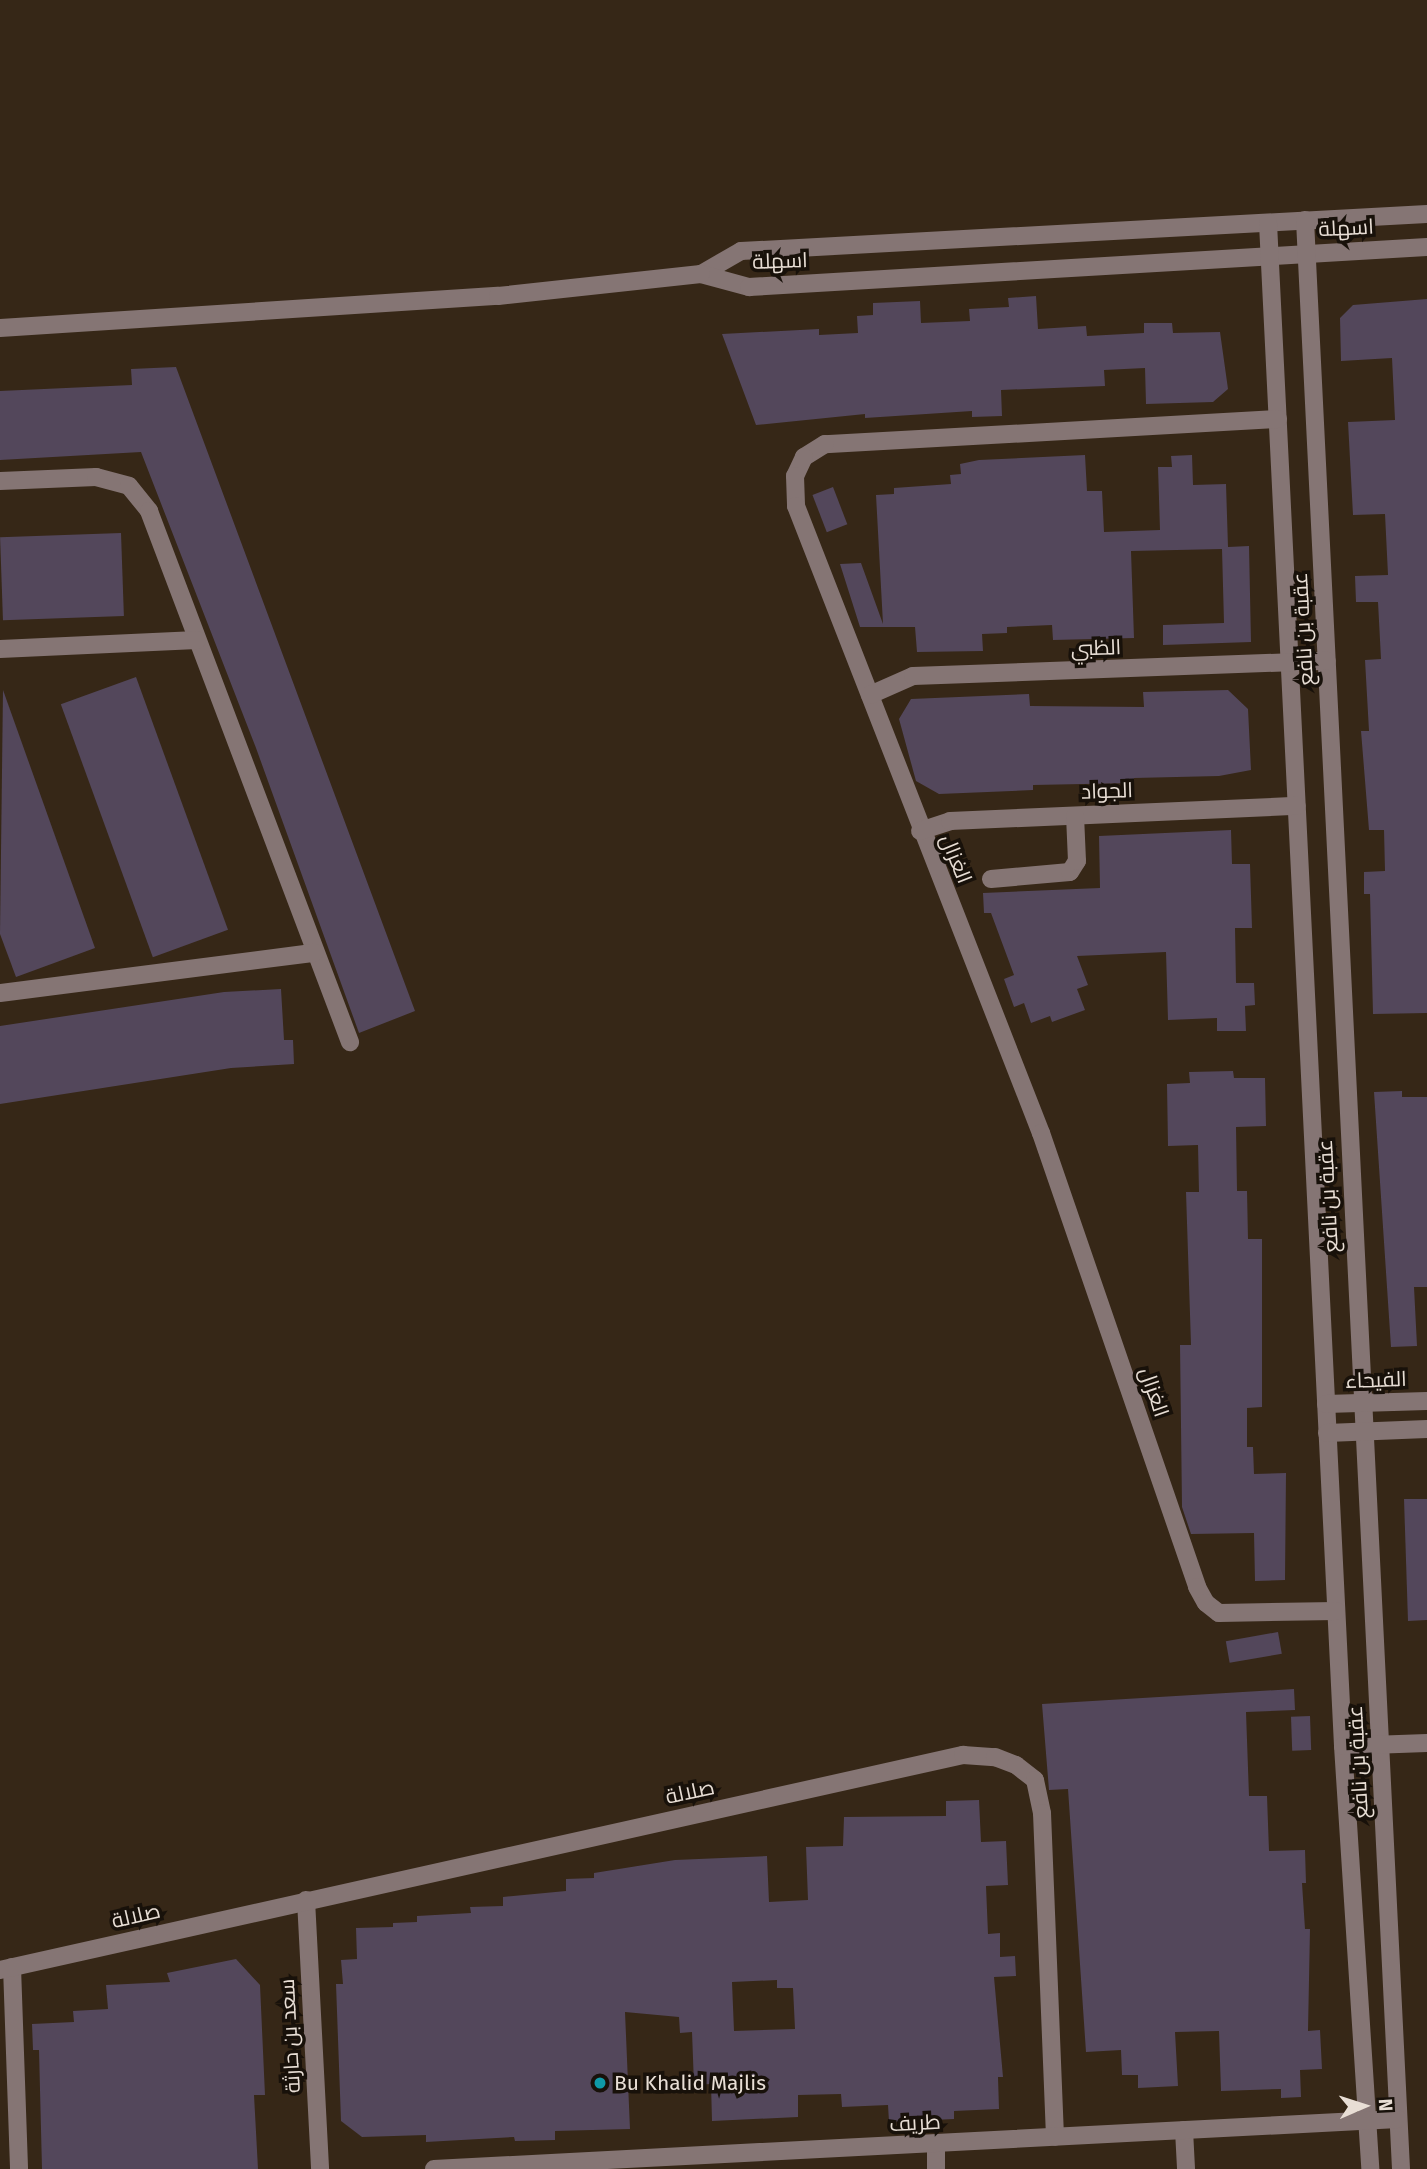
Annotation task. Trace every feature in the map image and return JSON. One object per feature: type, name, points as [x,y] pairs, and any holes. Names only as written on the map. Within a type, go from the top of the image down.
[{"type":"street","name":"اسهلة","points":[[701,274],[741,251],[1427,215]]},
{"type":"street","name":"عقبة بن نافع","points":[[1305,220],[1361,1431],[1381,1745],[1401,2169]]},
{"type":"street","name":"عقبة بن نافع","points":[[1268,223],[1343,1746],[1370,2169]]},
{"type":"street","name":"اسهلة","points":[[701,274],[749,287],[1427,247]]},
{"type":"street","points":[[0,328],[498,296],[701,274]]},
{"type":"street","name":"الغزال","points":[[1278,419],[825,444],[804,457],[794,476],[796,506],[920,831],[1041,1132],[1196,1587],[1206,1603],[1219,1613],[1336,1611]]},
{"type":"street","points":[[0,481],[96,477],[129,486],[149,512],[349,1042]]},
{"type":"street","points":[[0,649],[197,640]]},
{"type":"street","name":"الظبي","points":[[870,695],[913,677],[1327,661]]},
{"type":"street","name":"الجواد","points":[[920,831],[950,821],[1297,806]]},
{"type":"street","points":[[991,879],[1070,872],[1077,861],[1075,816]]},
{"type":"street","points":[[0,993],[314,953]]},
{"type":"street","name":"الفيحاء","points":[[1326,1404],[1427,1401]]},
{"type":"street","points":[[1327,1433],[1427,1429]]},
{"type":"street","points":[[1343,1746],[1427,1743]]},
{"type":"street","name":"صلالة","points":[[6,1969],[962,1755],[995,1756],[1016,1765],[1035,1780],[1042,1813],[1055,2137]]},
{"type":"street","name":"سعد بن حارثة","points":[[306,1900],[320,2169]]},
{"type":"street","points":[[6,1969],[19,2169]]},
{"type":"street","name":"طريف","points":[[434,2169],[1398,2119]]},
{"type":"street","points":[[1184,2130],[1186,2169]]},
{"type":"street","points":[[936,2144],[936,2169]]},
{"type":"street","points":[[838,2150],[838,2169]]},
{"type":"building","points":[[1036,296],[1038,329],[1086,326],[1087,336],[1144,333],[1144,323],[1172,323],[1173,333],[1220,332],[1228,389],[1213,402],[1146,404],[1145,368],[1104,370],[1105,386],[1001,390],[1002,416],[972,417],[972,411],[865,418],[865,414],[756,425],[722,334],[819,329],[819,335],[858,333],[857,316],[873,315],[873,303],[920,301],[921,323],[970,321],[969,309],[1009,307],[1008,298]]},
{"type":"building","points":[[1427,299],[1427,1013],[1373,1014],[1370,894],[1364,894],[1364,872],[1385,871],[1384,830],[1369,830],[1361,731],[1369,731],[1365,660],[1381,659],[1378,602],[1356,602],[1355,576],[1388,575],[1385,514],[1353,515],[1348,422],[1395,420],[1392,358],[1341,361],[1340,318],[1353,305]]},
{"type":"building","points":[[176,367],[415,1011],[359,1033],[256,748],[141,452],[0,460],[0,391],[132,385],[131,369]]},
{"type":"building","points":[[1085,455],[1087,491],[1102,491],[1104,532],[1160,530],[1158,467],[1172,467],[1171,456],[1192,455],[1193,485],[1226,484],[1228,547],[1249,546],[1251,642],[1163,645],[1163,625],[1224,623],[1222,549],[1131,551],[1134,638],[1053,640],[1052,625],[1007,627],[1007,633],[982,634],[983,651],[917,652],[915,627],[860,627],[840,564],[861,563],[883,624],[876,495],[894,494],[894,488],[951,484],[950,475],[961,474],[960,464],[979,460]]},
{"type":"building","points":[[833,487],[847,524],[827,532],[812,495]]},
{"type":"building","points":[[121,533],[124,616],[3,620],[0,537]]},
{"type":"building","points":[[136,677],[228,930],[153,957],[61,704]]},
{"type":"building","points":[[3,690],[95,948],[16,977],[0,934]]},
{"type":"building","points":[[1228,690],[1248,709],[1251,770],[1219,776],[1134,778],[1134,783],[1033,785],[1033,790],[939,794],[916,781],[899,719],[911,699],[1029,694],[1030,706],[1144,707],[1143,692]]},
{"type":"building","points":[[1231,830],[1232,864],[1250,864],[1252,928],[1235,928],[1236,983],[1254,983],[1255,1005],[1245,1006],[1246,1031],[1217,1031],[1217,1018],[1168,1020],[1166,952],[1077,956],[1088,985],[1077,989],[1085,1010],[1052,1022],[1050,1016],[1031,1023],[1024,1003],[1014,1007],[1004,979],[1014,975],[991,913],[984,913],[983,893],[1100,888],[1099,836]]},
{"type":"building","points":[[281,989],[284,1040],[293,1040],[294,1064],[231,1068],[0,1104],[0,1026],[224,992]]},
{"type":"building","points":[[1233,1071],[1234,1078],[1265,1078],[1266,1126],[1236,1127],[1237,1191],[1247,1191],[1248,1239],[1262,1239],[1262,1407],[1247,1408],[1247,1447],[1253,1447],[1254,1474],[1286,1473],[1285,1580],[1255,1581],[1254,1533],[1191,1534],[1182,1507],[1180,1345],[1191,1345],[1186,1192],[1199,1192],[1198,1145],[1168,1146],[1167,1084],[1190,1083],[1189,1072]]},
{"type":"building","points":[[1402,1091],[1402,1097],[1427,1097],[1427,1287],[1414,1287],[1417,1346],[1391,1347],[1374,1092]]},
{"type":"building","points":[[1404,1499],[1427,1499],[1427,1620],[1408,1621]]},
{"type":"building","points":[[1278,1632],[1282,1654],[1230,1663],[1226,1641]]},
{"type":"building","points":[[1294,1689],[1295,1710],[1246,1712],[1249,1796],[1267,1796],[1269,1851],[1305,1850],[1306,1883],[1302,1883],[1305,1929],[1310,1929],[1308,2031],[1320,2030],[1322,2069],[1300,2070],[1301,2097],[1281,2098],[1281,2089],[1221,2091],[1219,2031],[1175,2032],[1178,2086],[1138,2088],[1138,2075],[1122,2075],[1121,2050],[1086,2052],[1068,1789],[1049,1790],[1042,1704]]},
{"type":"building","points":[[1310,1716],[1311,1750],[1292,1751],[1291,1717]]},
{"type":"building","points":[[979,1800],[981,1842],[1006,1841],[1008,1885],[986,1886],[988,1934],[1000,1933],[1000,1957],[1015,1956],[1016,1976],[994,1977],[1003,2077],[998,2077],[999,2109],[954,2111],[954,2119],[889,2122],[888,2105],[842,2107],[841,2094],[798,2095],[798,2117],[712,2121],[711,2084],[694,2085],[692,2032],[680,2033],[679,2017],[625,2012],[630,2129],[555,2131],[555,2140],[515,2141],[514,2137],[426,2142],[426,2135],[362,2137],[341,2121],[336,1984],[343,1984],[341,1960],[357,1959],[356,1928],[393,1927],[393,1923],[417,1922],[417,1916],[471,1913],[470,1907],[503,1906],[503,1897],[566,1891],[566,1879],[594,1878],[594,1873],[675,1860],[767,1856],[769,1902],[808,1900],[806,1847],[843,1846],[844,1817],[946,1816],[946,1801]],"holes":[[[777,1980],[777,1988],[793,1988],[795,2029],[734,2031],[732,1982]]]},
{"type":"building","points":[[236,1959],[260,1985],[265,2095],[254,2095],[258,2169],[42,2169],[39,2050],[33,2050],[32,2024],[74,2022],[73,2011],[108,2009],[106,1985],[170,1982],[167,1973]]},
{"type":"place","name":"Bu Khalid Majlis","points":[[600,2083]]}]
